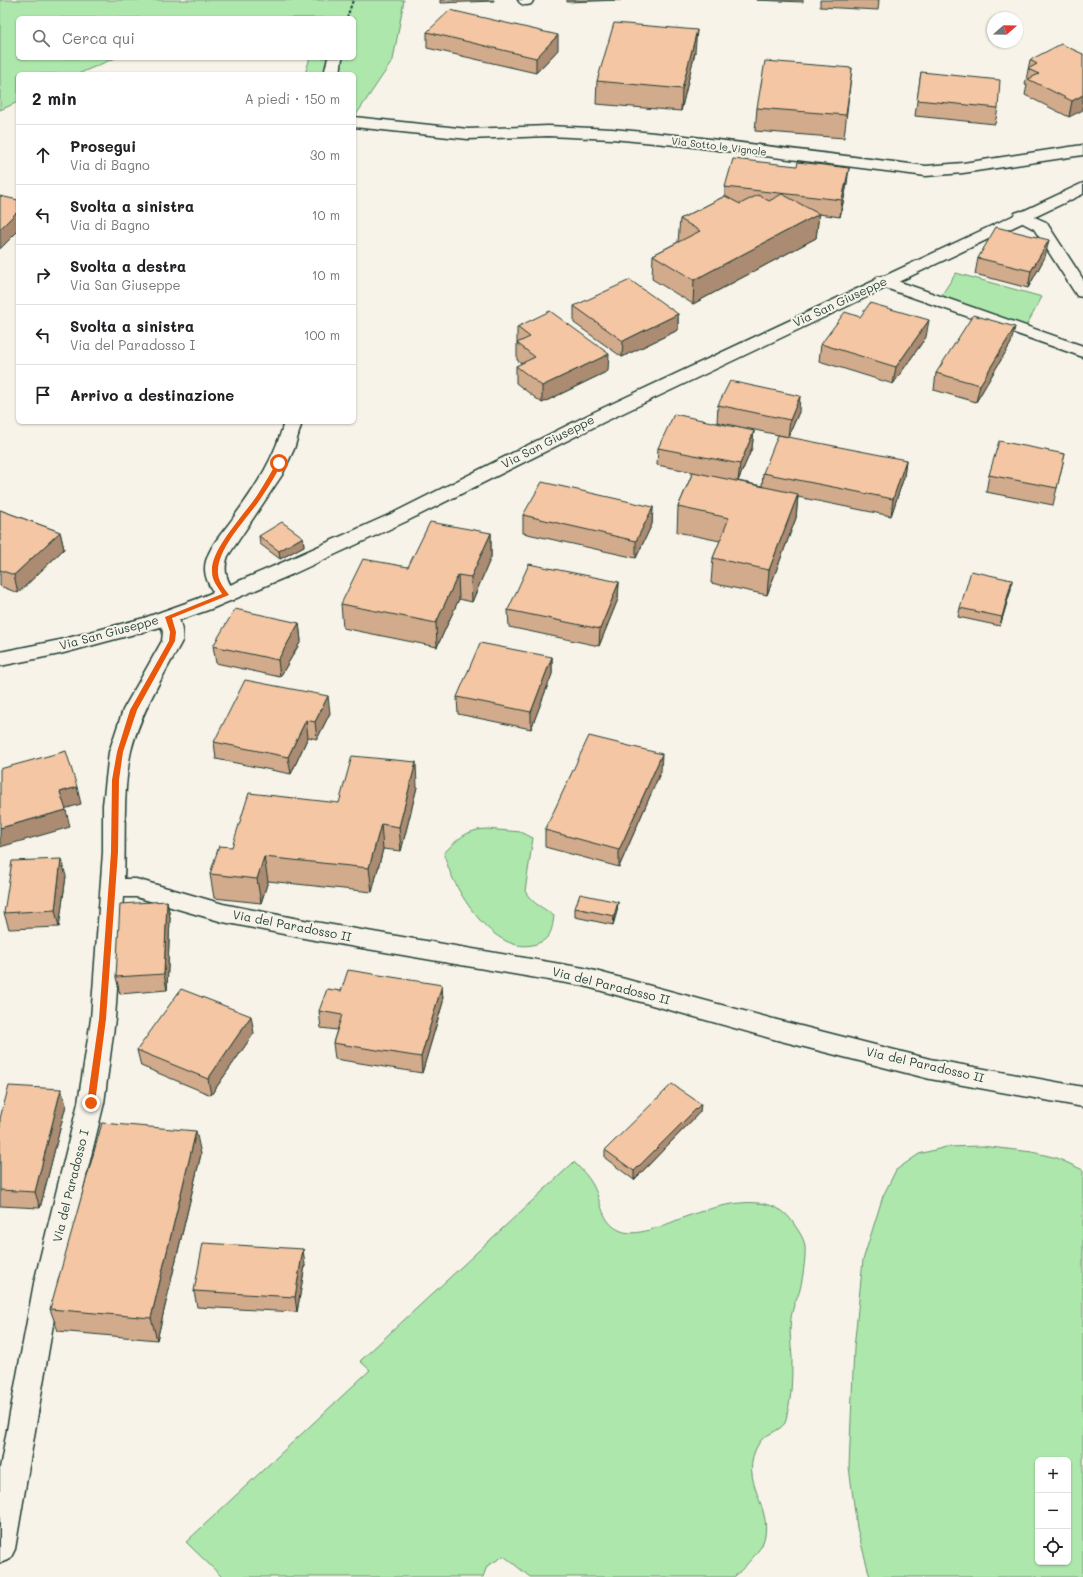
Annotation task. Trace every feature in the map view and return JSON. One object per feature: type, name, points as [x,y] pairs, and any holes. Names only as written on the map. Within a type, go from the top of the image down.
[{"type":"street","points":[[332,72],[335,60]]},
{"type":"street","name":"Via Sotto le Vignole","points":[[356,122],[468,134],[554,131],[620,135],[686,141],[926,171],[963,168],[1083,150]]},
{"type":"street","name":"Via San Giuseppe","points":[[0,658],[60,647],[168,617],[226,595],[400,517],[597,418],[883,281],[1083,188]]},
{"type":"street","points":[[1021,216],[1040,226],[1083,292]]},
{"type":"street","points":[[883,281],[1083,352]]},
{"type":"street","points":[[226,595],[217,581],[215,572],[217,560],[222,549],[261,495],[279,463],[294,424]]},
{"type":"street","name":"Via del Paradosso I","points":[[0,1549],[48,1283],[91,1103],[103,1019],[114,852],[114,805],[120,752],[134,710],[172,641],[173,632],[168,617]]},
{"type":"street","name":"Via del Paradosso II","points":[[112,888],[136,888],[223,913],[309,930],[584,977],[777,1030],[930,1069],[1083,1097]]},
{"type":"path","points":[[348,16],[354,0]]},
{"type":"green space","points":[[0,0],[404,0],[393,60],[356,115],[356,72],[306,72],[309,60],[356,60],[356,16],[16,16],[16,60],[110,60],[83,72],[16,72],[16,103],[0,110]]},
{"type":"green space","points":[[956,273],[1042,297],[1025,328],[939,299]]},
{"type":"green space","points":[[486,829],[521,832],[533,838],[525,891],[528,896],[554,916],[548,937],[541,942],[520,946],[505,940],[490,930],[477,916],[455,884],[444,853],[468,833]]},
{"type":"green space","points":[[982,1146],[1032,1152],[1057,1158],[1083,1170],[1083,1577],[870,1577],[857,1528],[849,1467],[854,1348],[863,1260],[883,1196],[896,1170],[919,1154],[946,1147]]},
{"type":"green space","points":[[574,1162],[593,1185],[609,1223],[621,1231],[636,1233],[662,1226],[711,1208],[742,1203],[756,1203],[770,1205],[782,1211],[792,1221],[802,1236],[805,1247],[804,1270],[799,1293],[791,1315],[790,1334],[792,1379],[790,1400],[785,1423],[779,1429],[761,1440],[753,1457],[752,1470],[754,1482],[765,1519],[765,1532],[760,1549],[734,1577],[530,1577],[504,1556],[487,1566],[483,1577],[222,1577],[186,1542],[370,1370],[360,1361]]},
{"type":"building","points":[[450,10],[558,35],[536,58],[427,32]]},
{"type":"building","points":[[614,23],[697,30],[682,89],[597,81]]},
{"type":"building","points":[[1061,44],[1083,54],[1083,95],[1072,101],[1028,79],[1039,74],[1028,69],[1037,64],[1030,60]]},
{"type":"building","points":[[765,61],[852,68],[846,115],[757,108]]},
{"type":"building","points":[[921,72],[1000,80],[998,108],[917,100]]},
{"type":"building","points":[[733,159],[797,166],[798,162],[849,168],[842,200],[725,187]]},
{"type":"building","points":[[782,194],[819,214],[694,280],[653,255],[700,231],[680,219],[725,196],[740,204],[758,195],[769,201]]},
{"type":"building","points":[[0,196],[16,200],[16,213],[0,229]]},
{"type":"building","points":[[996,227],[1049,240],[1031,271],[978,258]]},
{"type":"building","points":[[630,280],[678,314],[623,341],[574,306]]},
{"type":"building","points":[[870,303],[929,320],[896,367],[821,344],[845,312],[860,317]]},
{"type":"building","points":[[550,311],[609,354],[542,386],[516,366],[535,357],[517,343],[530,337],[517,327]]},
{"type":"building","points":[[973,315],[1015,327],[980,385],[936,373]]},
{"type":"building","points":[[730,381],[800,396],[790,420],[718,405]]},
{"type":"building","points":[[674,414],[754,431],[740,464],[658,448]]},
{"type":"building","points":[[778,435],[906,460],[893,499],[763,473]]},
{"type":"building","points":[[999,441],[1065,454],[1057,488],[989,475]]},
{"type":"building","points":[[693,472],[798,494],[769,570],[713,558],[729,518],[678,507]]},
{"type":"building","points":[[542,482],[653,507],[636,541],[523,515]]},
{"type":"building","points":[[0,510],[60,532],[14,575],[0,570]]},
{"type":"building","points":[[282,522],[303,537],[279,551],[259,536]]},
{"type":"building","points":[[430,522],[491,533],[471,577],[458,575],[436,623],[341,604],[363,559],[408,567]]},
{"type":"building","points":[[529,564],[619,582],[600,629],[508,610]]},
{"type":"building","points":[[971,571],[1012,580],[1002,617],[960,608]]},
{"type":"building","points":[[235,609],[299,623],[278,660],[213,646]]},
{"type":"building","points":[[480,643],[552,657],[531,712],[457,697]]},
{"type":"building","points":[[245,680],[328,696],[315,722],[306,720],[288,757],[214,742]]},
{"type":"building","points":[[589,736],[662,754],[619,850],[545,830]]},
{"type":"building","points":[[66,751],[77,787],[60,792],[66,810],[0,828],[0,769]]},
{"type":"building","points":[[352,756],[416,762],[399,827],[381,824],[369,868],[264,857],[257,879],[210,874],[219,846],[232,847],[249,793],[339,803]]},
{"type":"building","points":[[61,859],[55,910],[4,913],[12,861]]},
{"type":"building","points":[[580,894],[618,902],[614,916],[575,908]]},
{"type":"building","points":[[167,901],[164,974],[116,977],[120,904]]},
{"type":"building","points":[[348,970],[442,985],[421,1057],[333,1043],[342,1015],[319,1011],[327,989],[341,991]]},
{"type":"building","points":[[181,989],[251,1016],[208,1079],[137,1050]]},
{"type":"building","points":[[672,1084],[701,1104],[634,1171],[605,1150]]},
{"type":"building","points":[[9,1086],[61,1089],[35,1192],[0,1190],[0,1118]]},
{"type":"building","points":[[102,1123],[196,1131],[151,1318],[50,1309]]},
{"type":"building","points":[[203,1243],[303,1249],[295,1297],[194,1291]]},
{"type":"route","points":[[91,1103],[103,1019],[114,852],[114,805],[116,780],[120,752],[126,729],[134,710],[172,641],[173,632],[168,617],[226,595],[219,587],[217,581],[215,572],[217,560],[222,549],[261,495],[279,463]]}]
